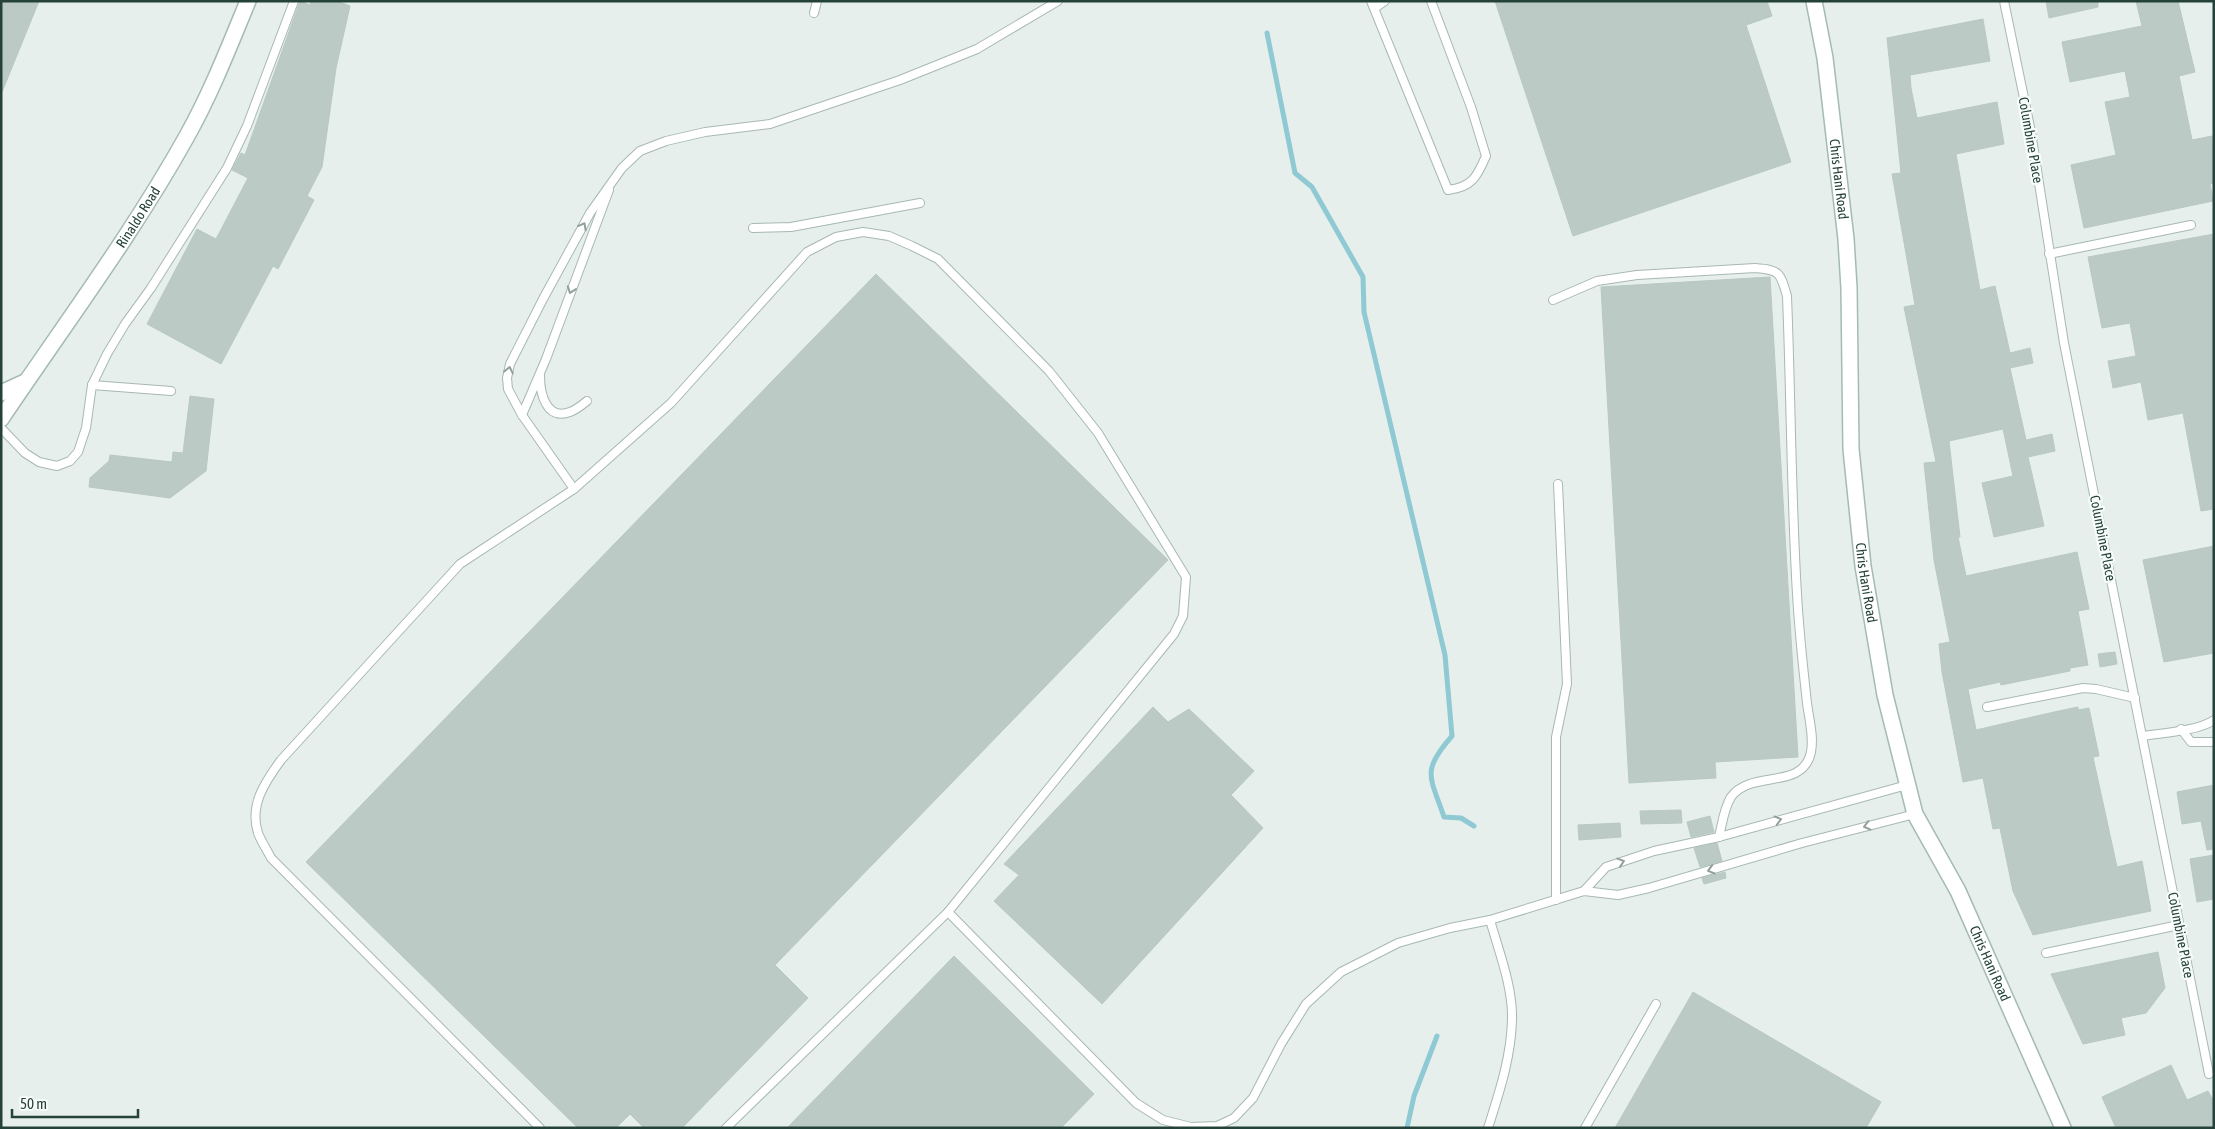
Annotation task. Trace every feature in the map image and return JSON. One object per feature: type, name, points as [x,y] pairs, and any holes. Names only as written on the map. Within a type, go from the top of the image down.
[{"type":"street","name":"Rinaldo Road","points":[[1,419],[93,286],[166,172],[208,96],[248,1]]},
{"type":"street","name":"Chris Hani Road","points":[[1814,1],[1825,58],[1846,239],[1849,288],[1851,448],[1863,566],[1884,694],[1915,814],[1958,891],[2063,1128]]},
{"type":"street","points":[[1,393],[26,381]]},
{"type":"lane","points":[[1,428],[25,453],[39,462],[57,466],[70,461],[78,452],[83,440],[92,385],[107,354],[227,168],[247,126],[294,1]]},
{"type":"lane","points":[[814,13],[817,1]]},
{"type":"lane","points":[[574,489],[522,415],[508,389],[510,364],[590,213],[613,179],[640,151],[657,144],[705,132],[770,124],[900,80],[977,49],[1058,1]]},
{"type":"lane","points":[[1385,1],[1373,4],[1448,190],[1460,189],[1472,182],[1486,156],[1472,106],[1431,1]]},
{"type":"lane","name":"Columbine Place","points":[[2004,1],[2031,132],[2064,343],[2209,1074]]},
{"type":"lane","points":[[522,415],[613,179]]},
{"type":"lane","points":[[754,228],[791,227],[920,203]]},
{"type":"lane","points":[[2049,254],[2191,225]]},
{"type":"lane","points":[[540,1128],[271,858],[258,832],[256,807],[264,783],[281,760],[460,564],[574,489],[671,403],[807,252],[836,237],[863,232],[889,236],[938,259],[1049,371],[1098,433],[1186,578],[1183,616],[1174,634],[948,912],[726,1128]]},
{"type":"lane","points":[[1553,300],[1597,281],[1637,275],[1754,268],[1771,269],[1782,276],[1788,296],[1797,595],[1810,718],[1811,751],[1808,762],[1792,776],[1744,786],[1731,797],[1719,837]]},
{"type":"lane","points":[[540,372],[540,392],[544,402],[553,412],[560,414],[570,412],[588,401]]},
{"type":"lane","points":[[92,385],[172,392]]},
{"type":"lane","points":[[1556,900],[1556,737],[1567,684],[1558,484]]},
{"type":"lane","points":[[1987,707],[2083,688],[2135,698]]},
{"type":"lane","points":[[2143,736],[2209,723],[2214,720]]},
{"type":"lane","points":[[2181,729],[2191,742],[2214,742]]},
{"type":"lane","points":[[948,912],[1136,1103],[1163,1120],[1191,1127],[1217,1126],[1234,1118],[1253,1098],[1281,1044],[1306,1004],[1341,972],[1398,943],[1450,928],[1490,920],[1584,890],[1606,867],[1654,851],[1719,837],[1907,785]]},
{"type":"lane","points":[[1584,890],[1618,895],[1649,888],[1802,843],[1915,814]]},
{"type":"lane","points":[[1488,1128],[1510,1053],[1512,1018],[1507,981],[1490,920]]},
{"type":"lane","points":[[2046,953],[2179,925]]},
{"type":"lane","points":[[1585,1128],[1656,1004]]},
{"type":"building","points":[[1,1],[39,1],[2,92],[1,92]]},
{"type":"building","points":[[300,1],[310,5],[311,1],[337,1],[350,6],[336,68],[322,167],[307,196],[314,200],[278,269],[273,266],[221,364],[147,324],[197,229],[216,239],[248,178],[232,170],[241,153],[245,155]]},
{"type":"building","points":[[1495,1],[1767,1],[1772,16],[1746,25],[1791,162],[1573,236]]},
{"type":"building","points":[[2046,1],[2098,1],[2098,7],[2049,18]]},
{"type":"building","points":[[2136,1],[2178,1],[2195,72],[2179,76],[2192,140],[2212,136],[2214,183],[2210,184],[2213,201],[2084,228],[2071,165],[2116,155],[2105,102],[2130,97],[2125,71],[2070,82],[2062,42],[2142,26]]},
{"type":"building","points":[[1983,19],[1990,61],[1910,75],[1911,88],[1917,118],[1997,102],[2004,144],[1956,154],[1980,290],[1995,286],[2010,353],[2030,348],[2033,363],[2010,368],[2026,440],[2052,434],[2055,451],[2028,457],[2044,526],[1994,537],[1982,483],[2013,476],[2003,429],[1949,441],[1960,537],[1958,537],[1966,576],[2077,552],[2089,609],[2078,611],[2088,665],[2070,668],[2070,671],[2001,685],[2000,682],[1968,689],[1976,730],[2078,707],[2078,710],[2089,708],[2099,756],[2093,757],[2117,867],[2142,861],[2151,911],[2033,935],[2013,891],[2000,828],[1993,829],[1983,778],[1963,782],[1942,672],[1939,644],[1950,642],[1934,560],[1924,463],[1936,462],[1904,307],[1915,305],[1892,174],[1901,173],[1887,38]]},
{"type":"building","points":[[2214,234],[2214,509],[2201,511],[2183,413],[2148,420],[2141,382],[2113,388],[2108,361],[2136,356],[2130,323],[2102,328],[2088,257]]},
{"type":"building","points":[[876,274],[1168,560],[775,965],[808,998],[682,1128],[644,1128],[630,1114],[616,1128],[578,1128],[306,862]]},
{"type":"building","points":[[1770,277],[1798,757],[1715,762],[1716,778],[1629,783],[1601,287]]},
{"type":"building","points":[[190,396],[214,399],[206,471],[170,498],[89,487],[90,478],[109,461],[110,455],[172,462],[173,452],[183,453]]},
{"type":"building","points":[[2214,546],[2214,653],[2164,662],[2143,560]]},
{"type":"building","points":[[2115,652],[2117,664],[2100,667],[2098,654]]},
{"type":"building","points":[[1153,707],[1168,722],[1189,709],[1254,771],[1231,795],[1263,828],[1102,1004],[994,901],[1019,875],[1004,864]]},
{"type":"building","points":[[2214,785],[2214,849],[2207,850],[2201,821],[2182,824],[2177,792]]},
{"type":"building","points":[[1681,810],[1682,823],[1641,824],[1640,811]]},
{"type":"building","points":[[1710,816],[1714,832],[1691,837],[1687,822]]},
{"type":"building","points":[[1620,823],[1621,837],[1579,840],[1578,825]]},
{"type":"building","points":[[1717,843],[1722,861],[1700,867],[1694,848]]},
{"type":"building","points":[[2214,855],[2214,899],[2197,902],[2190,859]]},
{"type":"building","points":[[1725,872],[1726,878],[1704,884],[1702,878]]},
{"type":"building","points":[[2158,952],[2165,988],[2146,1013],[2121,1018],[2125,1035],[2083,1044],[2051,974]]},
{"type":"building","points":[[954,956],[1094,1094],[1061,1128],[787,1128]]},
{"type":"building","points":[[1693,992],[1881,1102],[1866,1128],[1615,1128]]},
{"type":"building","points":[[2171,1065],[2187,1100],[2208,1091],[2214,1102],[2214,1128],[2116,1128],[2102,1097]]},
{"type":"waterway","points":[[1267,33],[1295,173],[1312,187],[1363,277],[1364,312],[1445,655],[1452,736],[1442,748],[1432,766],[1432,783],[1444,817],[1461,818],[1474,826]]},
{"type":"waterway","points":[[1407,1128],[1414,1096],[1437,1036]]}]
